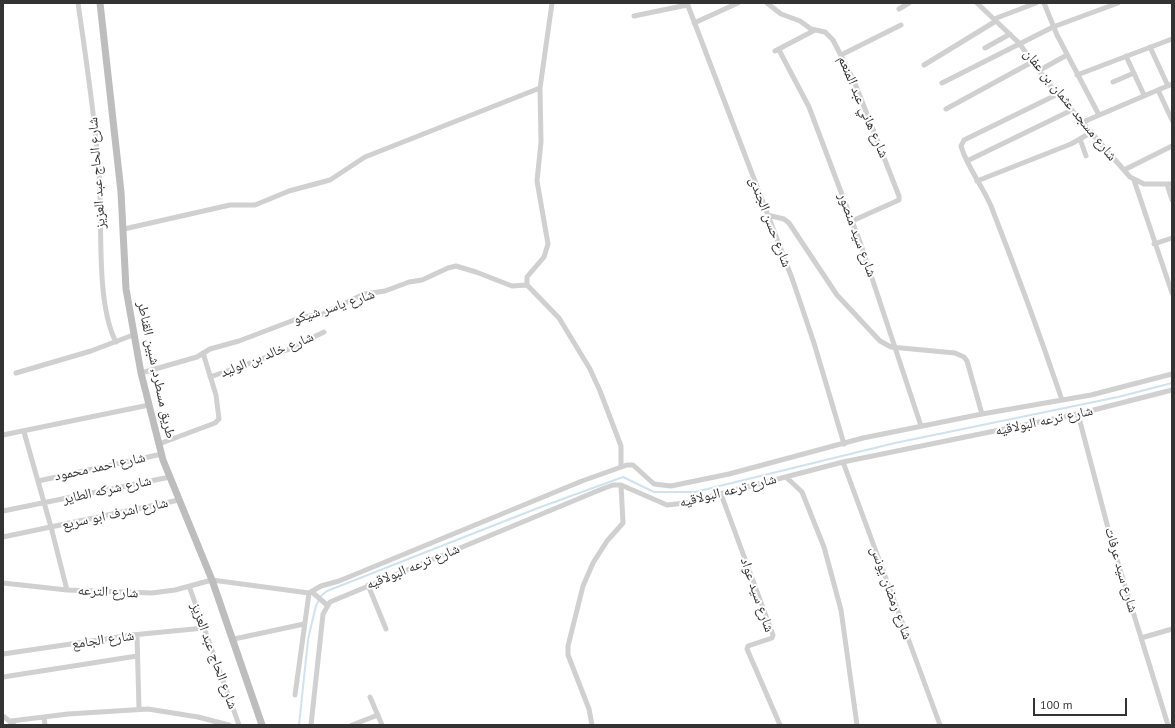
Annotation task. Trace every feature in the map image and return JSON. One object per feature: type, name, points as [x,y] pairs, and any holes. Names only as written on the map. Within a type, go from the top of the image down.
[{"type":"main road","name":"طريق مسطرد, شبين القناطر","points":[[100,3],[124,229],[126,289],[131,335],[162,454],[209,580],[234,639],[262,725]]},
{"type":"street","name":"شارع الحاج عبد العزيز","points":[[78,3],[99,172],[104,292],[110,328],[118,341]]},
{"type":"street","points":[[552,3],[540,88],[541,142],[537,181],[548,244],[544,257],[527,277],[526,285],[559,318],[590,369],[621,446],[621,466]]},
{"type":"street","points":[[694,23],[738,3]]},
{"type":"street","name":"شارع هاني عبد المنعم","points":[[767,3],[781,14],[800,21],[815,30],[825,32],[831,37],[854,81],[900,198],[897,201],[852,221]]},
{"type":"street","points":[[900,9],[909,3]]},
{"type":"street","name":"شارع مسجد عثمان بن عفان","points":[[977,3],[1019,43],[1058,94],[1134,180]]},
{"type":"street","points":[[924,65],[995,20],[1036,3]]},
{"type":"street","points":[[1044,3],[1053,27],[1099,115]]},
{"type":"street","points":[[942,83],[1053,27],[1118,3]]},
{"type":"street","points":[[634,16],[687,4]]},
{"type":"street","name":"شارع حسن الجندى","points":[[687,4],[814,343],[844,444]]},
{"type":"street","points":[[841,55],[901,25]]},
{"type":"street","name":"شارع سيد منصور","points":[[815,30],[777,50],[809,107],[852,221],[921,426]]},
{"type":"street","points":[[985,48],[1010,34]]},
{"type":"street","points":[[1077,75],[1172,39]]},
{"type":"street","points":[[1083,122],[1170,85],[1150,47]]},
{"type":"street","points":[[1040,70],[1067,55]]},
{"type":"street","points":[[1126,56],[1144,96]]},
{"type":"street","points":[[946,109],[1034,61]]},
{"type":"street","points":[[1113,82],[1134,73]]},
{"type":"street","points":[[124,229],[230,205],[255,204],[289,191],[330,180],[365,157],[540,88]]},
{"type":"street","points":[[1158,90],[1172,120]]},
{"type":"street","points":[[1058,94],[964,140],[961,146],[967,161],[991,206],[1034,318],[1062,400]]},
{"type":"street","points":[[967,161],[1072,110]]},
{"type":"street","points":[[977,181],[1080,139],[1092,132]]},
{"type":"street","points":[[1080,139],[1086,156]]},
{"type":"street","points":[[1124,170],[1172,146]]},
{"type":"street","points":[[1134,180],[1144,184],[1170,184],[1172,200]]},
{"type":"street","points":[[1134,180],[1154,244],[1172,293]]},
{"type":"street","points":[[767,215],[787,220],[844,304],[874,336],[885,344],[895,347],[955,353],[964,357],[969,366],[982,414]]},
{"type":"street","points":[[1154,244],[1172,238]]},
{"type":"street","name":"شارع ياسر شيكو","points":[[141,373],[197,357],[210,349],[239,341],[302,317],[328,312],[364,294],[385,291],[409,282],[424,279],[452,266],[476,272],[508,285],[526,285]]},
{"type":"street","name":"شارع خالد بن الوليد","points":[[210,377],[280,352],[324,332]]},
{"type":"street","points":[[16,372],[91,351],[131,335]]},
{"type":"street","points":[[159,444],[215,423],[219,420],[216,395],[203,353]]},
{"type":"street","name":"شارع ترعه البولاقيه","points":[[312,593],[321,586],[339,581],[621,466],[633,465],[654,484],[671,486],[729,474],[844,444],[921,426],[1118,389],[1172,374]]},
{"type":"street","name":"شارع ترعه البولاقيه","points":[[326,604],[334,599],[613,485],[621,485],[667,505],[686,503],[844,462],[1078,414],[1172,390]]},
{"type":"street","points":[[3,435],[149,406]]},
{"type":"street","name":"شارع سيد عرفات","points":[[1078,414],[1113,546],[1168,725]]},
{"type":"street","points":[[24,432],[67,590]]},
{"type":"street","name":"شارع احمد محمود","points":[[38,481],[162,454]]},
{"type":"street","name":"شارع رمضان يونس","points":[[844,462],[940,725]]},
{"type":"street","points":[[786,476],[802,492],[824,547],[840,610],[857,725]]},
{"type":"street","name":"شارع شركه الطاير","points":[[3,511],[170,477]]},
{"type":"street","points":[[592,725],[589,709],[568,655],[568,646],[583,586],[593,563],[607,541],[623,523],[621,485]]},
{"type":"street","name":"شارع سيد عواد","points":[[721,494],[773,635],[772,638],[748,646],[747,649],[780,725]]},
{"type":"street","name":"شارع اشرف ابو سريع","points":[[3,537],[179,500]]},
{"type":"street","points":[[209,580],[312,593],[326,604],[323,614],[311,725]]},
{"type":"street","name":"شارع الترعه","points":[[3,584],[67,590],[152,593],[209,580]]},
{"type":"street","name":"شارع الحاج عبد العزيز","points":[[192,585],[204,628],[239,725]]},
{"type":"street","points":[[368,585],[386,629]]},
{"type":"street","points":[[296,695],[304,624],[312,593]]},
{"type":"street","points":[[234,639],[304,624]]},
{"type":"street","name":"شارع الجامع","points":[[3,654],[137,635],[204,628]]},
{"type":"street","points":[[1141,638],[1172,629]]},
{"type":"street","points":[[137,635],[139,709]]},
{"type":"street","points":[[3,677],[137,656]]},
{"type":"street","points":[[370,697],[382,725]]},
{"type":"street","points":[[3,716],[12,723],[44,717],[139,709],[198,717],[229,725]]},
{"type":"street","points":[[1165,717],[1172,714]]},
{"type":"street","points":[[352,725],[378,715]]},
{"type":"street","points":[[44,717],[45,725]]},
{"type":"waterway","points":[[299,725],[308,640],[316,606],[321,596],[327,591],[538,508],[623,477],[654,492],[695,492],[895,443],[1118,397],[1172,383]]}]
